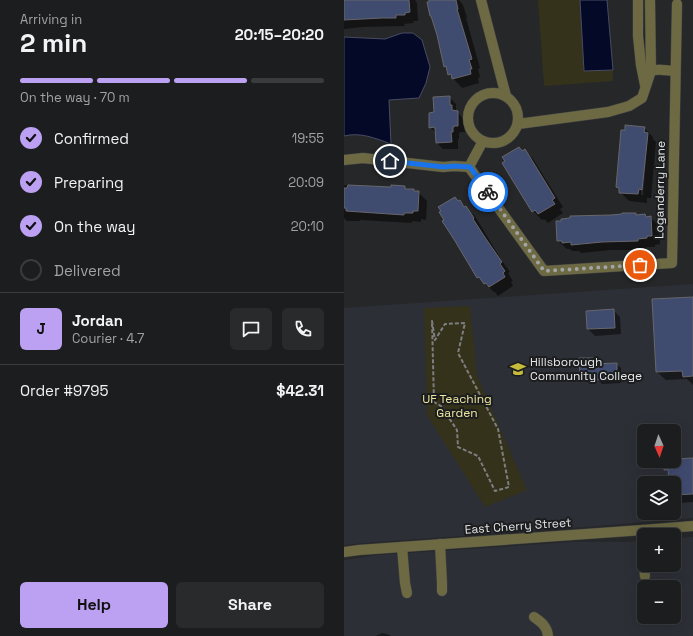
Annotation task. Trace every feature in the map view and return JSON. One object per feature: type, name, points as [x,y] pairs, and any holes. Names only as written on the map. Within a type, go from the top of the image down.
[{"type":"street","points":[[481,0],[506,96]]},
{"type":"street","points":[[638,0],[638,36],[641,64],[646,87]]},
{"type":"street","points":[[518,124],[608,112],[629,106],[642,98],[651,71],[650,0]]},
{"type":"street","name":"Loganderry Lane","points":[[470,167],[544,271],[672,263],[676,4]]},
{"type":"street","points":[[651,71],[662,70],[676,72]]},
{"type":"street","points":[[494,92],[502,94],[510,98],[515,105],[518,113],[518,124],[511,136],[504,141],[488,143],[480,140],[474,134],[468,119],[469,111],[472,103],[478,97],[494,92]]},
{"type":"street","points":[[344,160],[363,158],[444,167],[470,167],[484,141]]},
{"type":"street","name":"East Cherry Street","points":[[668,528],[693,526]]},
{"type":"street","name":"East Cherry Street","points":[[344,552],[637,530]]},
{"type":"street","points":[[440,544],[442,591]]},
{"type":"street","points":[[402,547],[407,593]]},
{"type":"street","points":[[645,572],[645,576]]},
{"type":"street","points":[[534,617],[544,624],[548,632],[548,636]]},
{"type":"path","points":[[432,321],[434,340],[445,324],[465,323],[458,353],[498,429],[509,487],[495,491],[478,456],[458,447],[457,430],[441,406],[434,402],[432,321]]},
{"type":"shaded area","name":"Hillsborough Community College","points":[[693,284],[693,518],[681,519],[681,476],[637,476],[637,520],[669,520],[344,545],[344,308]]},
{"type":"shaded area","points":[[693,537],[693,636],[344,636],[344,560],[377,555],[572,542],[637,541],[637,572],[681,572],[681,538]]},
{"type":"green space","points":[[538,0],[580,0],[584,71],[613,70],[613,81],[544,86]]},
{"type":"green space","name":"UF Teaching Garden","points":[[470,306],[477,376],[527,490],[485,507],[427,415],[424,308]]},
{"type":"water","points":[[580,0],[607,0],[613,70],[584,71]]},
{"type":"water","points":[[402,33],[413,33],[422,40],[430,67],[426,83],[419,98],[389,100],[391,144],[362,135],[344,136],[344,37],[385,39]]},
{"type":"building","points":[[344,0],[409,0],[410,12],[405,13],[405,15],[396,15],[396,18],[344,20]]},
{"type":"building","points":[[429,0],[456,0],[457,9],[472,59],[469,60],[472,69],[470,69],[471,74],[452,79],[451,74],[448,75],[446,66],[444,67],[437,35],[430,16],[427,2],[429,2]]},
{"type":"building","points":[[450,96],[450,105],[452,105],[452,110],[458,111],[458,126],[454,126],[453,132],[451,132],[452,142],[436,143],[435,128],[429,128],[429,113],[434,112],[433,97]]},
{"type":"building","points":[[625,125],[645,127],[644,132],[648,133],[642,190],[639,189],[638,194],[619,193],[619,188],[616,187],[621,130],[625,130]]},
{"type":"building","points":[[519,147],[522,151],[525,149],[555,198],[552,200],[555,204],[538,214],[535,210],[532,212],[502,163],[505,161],[502,157]]},
{"type":"building","points":[[348,185],[391,187],[391,185],[405,186],[405,189],[414,189],[414,191],[419,191],[418,211],[413,211],[413,213],[404,213],[404,215],[346,211],[346,208],[344,208],[344,188],[347,188]]},
{"type":"building","points":[[455,197],[458,201],[460,200],[464,207],[466,206],[502,262],[500,264],[505,271],[503,273],[505,277],[489,287],[486,283],[484,284],[479,277],[477,278],[442,221],[444,220],[438,207]]},
{"type":"building","points":[[636,213],[636,215],[645,214],[646,217],[651,216],[652,236],[638,239],[638,241],[571,245],[571,242],[562,243],[562,241],[557,241],[556,221],[570,218],[570,216],[611,215]]},
{"type":"building","points":[[693,297],[693,376],[683,377],[682,371],[656,372],[652,299]]},
{"type":"building","points":[[614,309],[615,328],[587,329],[586,311]]},
{"type":"building","points":[[579,358],[593,358],[593,364],[617,363],[617,379],[596,380],[596,376],[580,377]]},
{"type":"building","points":[[693,458],[693,494],[681,495],[681,476],[668,476],[668,470],[664,470],[664,468],[681,468],[681,459]]},
{"type":"way so far","points":[[488,192],[544,271],[640,265]]},
{"type":"place","name":"Hillsborough Community College","points":[[518,369]]},
{"type":"route","points":[[390,161],[444,167],[470,167],[488,192]]}]
